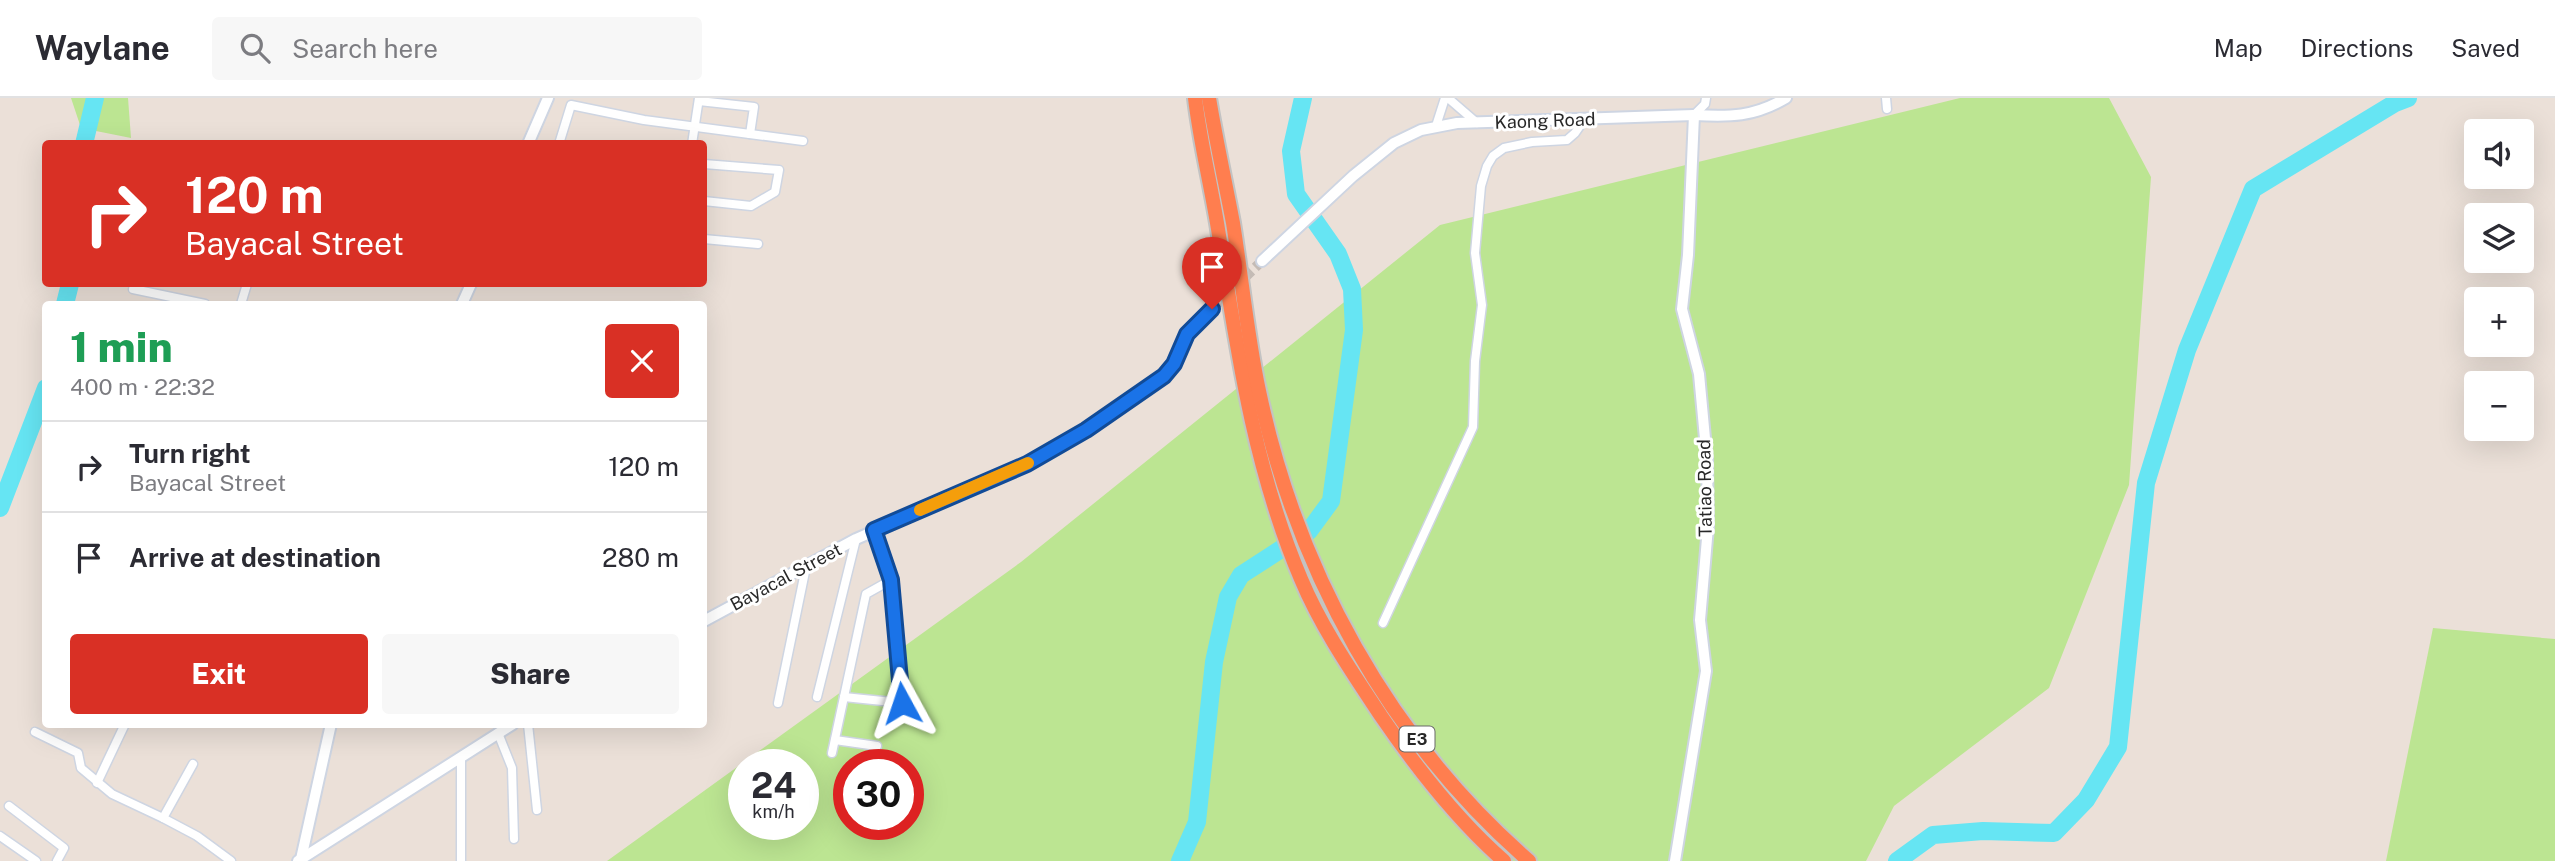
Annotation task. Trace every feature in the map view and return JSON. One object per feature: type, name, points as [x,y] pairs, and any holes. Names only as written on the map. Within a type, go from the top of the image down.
[{"type":"highway","name":"E3","points":[[1195,98],[1237,359],[1266,479],[1290,551],[1315,609],[1354,675],[1402,747],[1449,804],[1504,861]]},
{"type":"highway","name":"E3","points":[[1209,98],[1233,223],[1254,368],[1278,467],[1303,543],[1329,600],[1361,658],[1422,747],[1462,795],[1529,861]]},
{"type":"main road","points":[[530,140],[548,98]]},
{"type":"main road","name":"Kaong Road","points":[[1262,261],[1326,201],[1407,135],[1436,126],[1477,123],[1694,115],[1732,117],[1772,106],[1786,98]]},
{"type":"main road","name":"Tatiao Road","points":[[1675,861],[1706,671],[1700,620],[1708,527],[1707,460],[1699,374],[1682,309],[1688,255],[1694,115]]},
{"type":"main road","name":"Bayacal Street","points":[[707,619],[874,530],[1027,464],[1086,430],[1164,376],[1174,364],[1187,334],[1212,309]]},
{"type":"main road","points":[[300,860],[330,728]]},
{"type":"main road","points":[[300,860],[506,728]]},
{"type":"street","points":[[1436,126],[1446,98],[1477,123]]},
{"type":"street","points":[[1694,115],[1705,104],[1706,98]]},
{"type":"street","points":[[1886,98],[1887,109]]},
{"type":"street","points":[[693,140],[699,99],[754,107],[750,134]]},
{"type":"street","points":[[560,140],[573,102],[645,120],[803,141]]},
{"type":"street","points":[[1383,623],[1473,427],[1475,360],[1482,305],[1475,253],[1481,186],[1487,166],[1493,156],[1504,148],[1532,142],[1567,141],[1584,120]]},
{"type":"street","points":[[707,164],[779,170],[775,192],[751,206],[707,201]]},
{"type":"street","points":[[707,239],[758,244]]},
{"type":"street","points":[[133,289],[191,301]]},
{"type":"street","points":[[844,696],[902,703],[891,580],[874,530]]},
{"type":"street","points":[[817,697],[856,539]]},
{"type":"street","points":[[778,704],[806,567]]},
{"type":"street","points":[[832,753],[866,594],[891,580]]},
{"type":"street","points":[[97,783],[123,728]]},
{"type":"street","points":[[528,728],[537,810]]},
{"type":"street","points":[[35,732],[78,753],[81,768],[112,794],[197,836],[231,861]]},
{"type":"street","points":[[498,733],[512,768],[514,839]]},
{"type":"street","points":[[835,740],[877,746]]},
{"type":"street","points":[[461,758],[461,861]]},
{"type":"street","points":[[163,818],[193,764]]},
{"type":"street","points":[[9,806],[64,848],[57,861]]},
{"type":"street","points":[[0,836],[36,861]]},
{"type":"green space","points":[[71,98],[128,98],[131,138],[81,128]]},
{"type":"green space","points":[[1960,98],[2109,98],[2151,177],[2129,485],[2049,688],[1894,806],[1866,861],[607,861],[728,774],[728,840],[819,840],[819,749],[762,749],[1021,562],[1440,225]]},
{"type":"green space","points":[[2433,628],[2555,639],[2555,861],[2386,861]]},
{"type":"waterway","points":[[85,140],[95,98]]},
{"type":"waterway","points":[[1180,861],[1197,822],[1214,662],[1228,597],[1241,575],[1309,531],[1331,501],[1354,330],[1352,289],[1338,254],[1296,194],[1291,151],[1303,98]]},
{"type":"waterway","points":[[1897,861],[1933,835],[1983,831],[2054,833],[2086,800],[2118,747],[2146,483],[2187,350],[2253,189],[2395,103],[2408,98]]},
{"type":"waterway","points":[[66,301],[69,287]]},
{"type":"waterway","points":[[0,508],[42,398]]},
{"type":"tunnel","points":[[1212,309],[1262,261]]},
{"type":"slow traffic","points":[[920,510],[1028,463]]},
{"type":"route","points":[[902,703],[891,580],[874,530],[1027,464],[1086,430],[1164,376],[1174,364],[1187,334],[1212,309]]}]
